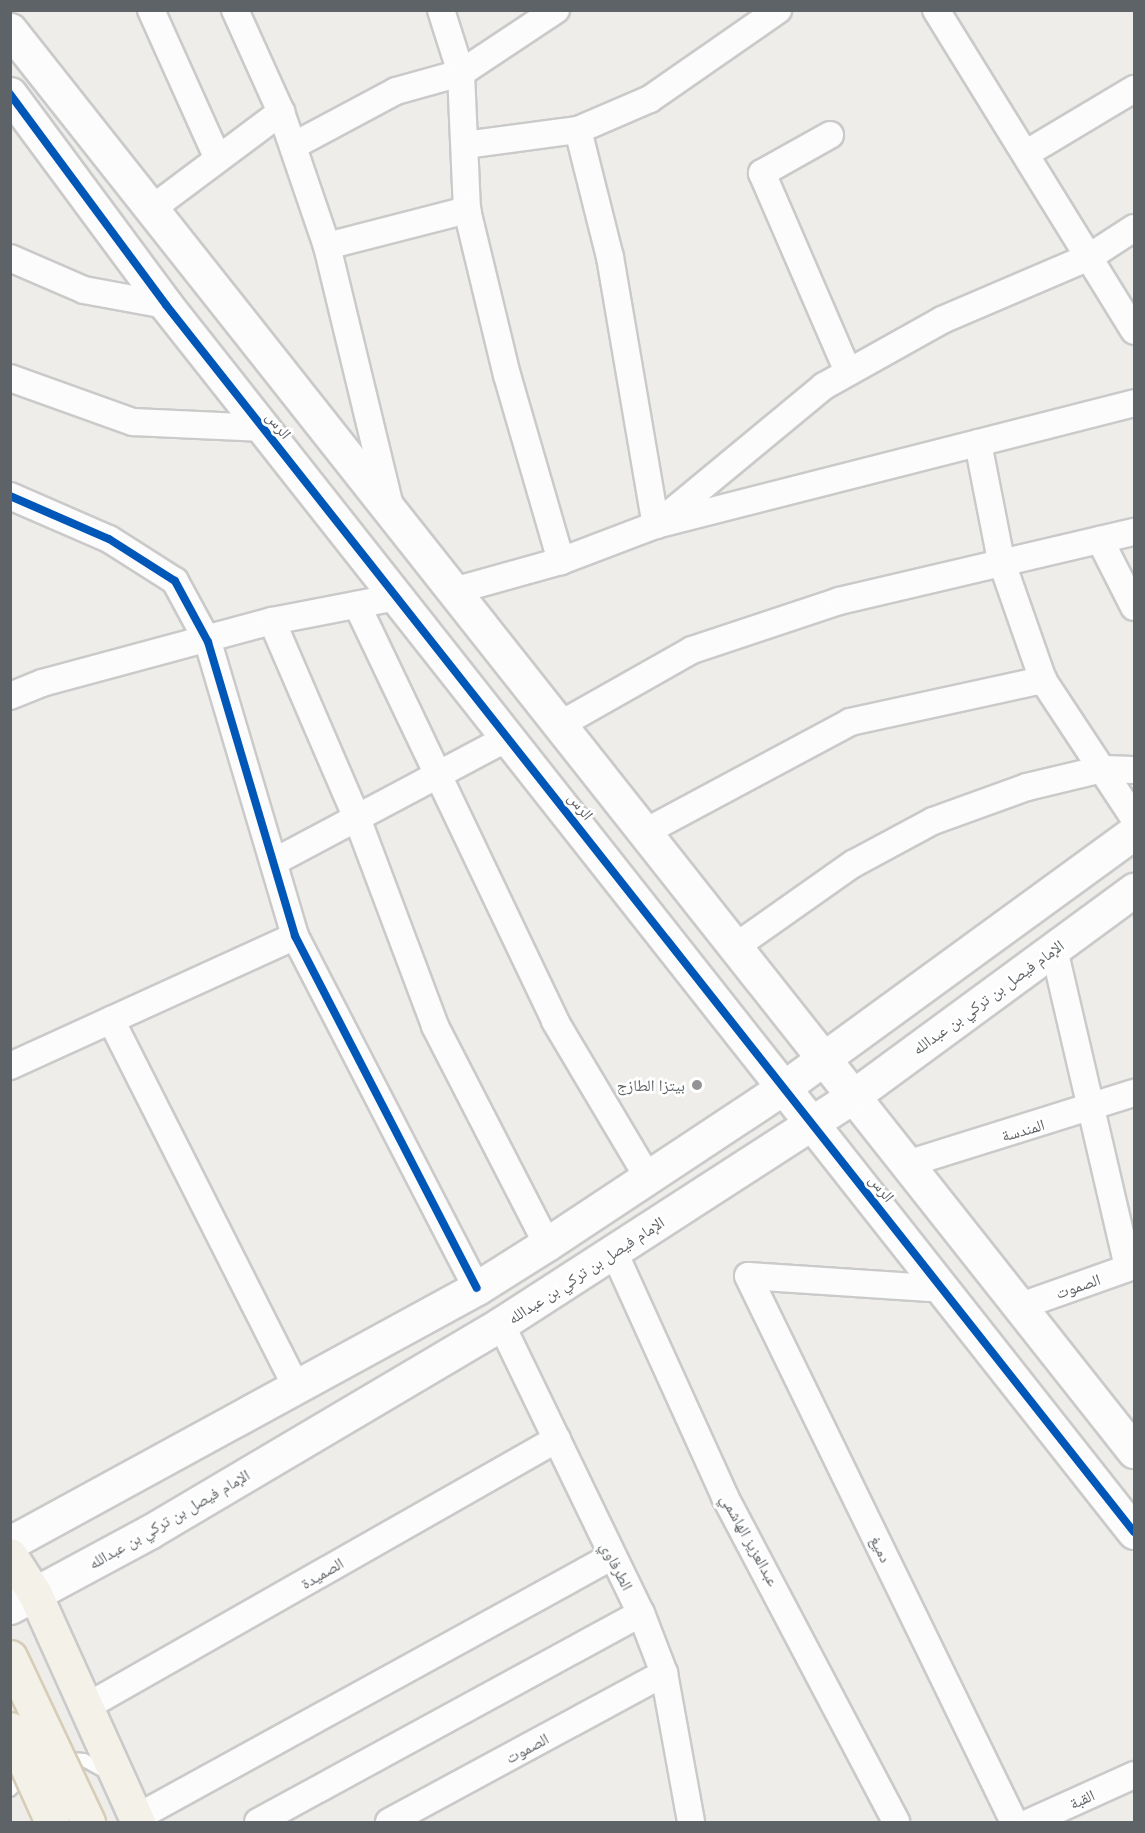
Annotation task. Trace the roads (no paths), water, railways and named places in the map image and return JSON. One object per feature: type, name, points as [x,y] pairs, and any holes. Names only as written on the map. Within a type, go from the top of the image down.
[{"type":"main road","points":[[10,1556],[23,1601],[86,1707],[135,1815]]},
{"type":"main road","points":[[10,1657],[88,1822]]},
{"type":"main road","points":[[10,1729],[52,1822]]},
{"type":"street","points":[[151,10],[218,159]]},
{"type":"street","points":[[235,10],[281,112],[327,246],[390,507]]},
{"type":"street","points":[[441,10],[461,73],[467,210],[507,375],[561,561]]},
{"type":"street","points":[[292,146],[396,91],[461,73],[556,10]]},
{"type":"street","points":[[465,144],[578,130],[650,99],[778,10]]},
{"type":"street","points":[[936,10],[1027,153],[1134,331]]},
{"type":"street","points":[[10,30],[154,207],[827,1057],[1134,1451]]},
{"type":"street","points":[[1027,153],[1134,89]]},
{"type":"street","name":"الرس","points":[[10,94],[166,305],[786,1086],[1134,1532]]},
{"type":"street","points":[[154,207],[281,112]]},
{"type":"street","points":[[578,130],[610,257],[656,525]]},
{"type":"street","points":[[830,135],[762,173],[848,372]]},
{"type":"street","points":[[327,246],[467,210]]},
{"type":"street","points":[[656,525],[824,386],[942,320],[1090,256],[1134,228]]},
{"type":"street","points":[[10,258],[84,290],[166,305]]},
{"type":"street","points":[[10,378],[133,422],[264,428]]},
{"type":"street","points":[[457,590],[561,561],[656,525],[1134,403]]},
{"type":"street","points":[[978,443],[1001,560],[1043,680],[1134,818]]},
{"type":"street","points":[[10,496],[109,538],[174,581],[208,642],[295,936],[477,1288]]},
{"type":"street","points":[[562,723],[692,650],[839,601],[1001,560],[1134,532]]},
{"type":"street","points":[[1100,540],[1134,607]]},
{"type":"street","points":[[10,696],[42,683],[208,642],[272,621],[398,597]]},
{"type":"street","points":[[357,604],[437,777],[555,1021],[649,1179]]},
{"type":"street","points":[[272,621],[357,818],[435,1026],[547,1244]]},
{"type":"street","points":[[647,831],[850,722],[1043,680]]},
{"type":"street","points":[[274,862],[509,737]]},
{"type":"street","points":[[738,945],[853,864],[933,820],[1027,787],[1102,769],[1134,770]]},
{"type":"street","points":[[10,1543],[477,1288],[547,1244],[649,1179],[786,1086],[1134,832]]},
{"type":"street","name":"الإمام فيصل بن تركي بن عبدالله","points":[[23,1601],[501,1324],[614,1252],[856,1094],[1134,890]]},
{"type":"street","points":[[10,1066],[295,936]]},
{"type":"street","points":[[1054,949],[1131,1267]]},
{"type":"street","points":[[111,1020],[297,1388]]},
{"type":"street","name":"المندسة","points":[[910,1163],[1093,1109],[1134,1093]]},
{"type":"street","name":"عبدالعزيز الهاشمي","points":[[614,1252],[725,1497],[896,1822]]},
{"type":"street","name":"الصموت","points":[[1021,1306],[1131,1267]]},
{"type":"street","name":"دميغ","points":[[945,1289],[747,1276],[1014,1822]]},
{"type":"street","name":"الطرفاوي","points":[[501,1324],[611,1557],[641,1613],[664,1674],[687,1820]]},
{"type":"street","name":"الصميدة","points":[[86,1707],[557,1439]]},
{"type":"street","points":[[135,1815],[611,1557]]},
{"type":"street","points":[[258,1822],[641,1613]]},
{"type":"street","name":"الصموت","points":[[389,1822],[664,1674]]},
{"type":"street","name":"القبة","points":[[1030,1822],[1134,1775]]},
{"type":"lane","points":[[10,1790],[40,1764],[84,1760],[104,1770],[135,1815]]},
{"type":"place","name":"بيتزا الطازج","points":[[697,1085]]}]
